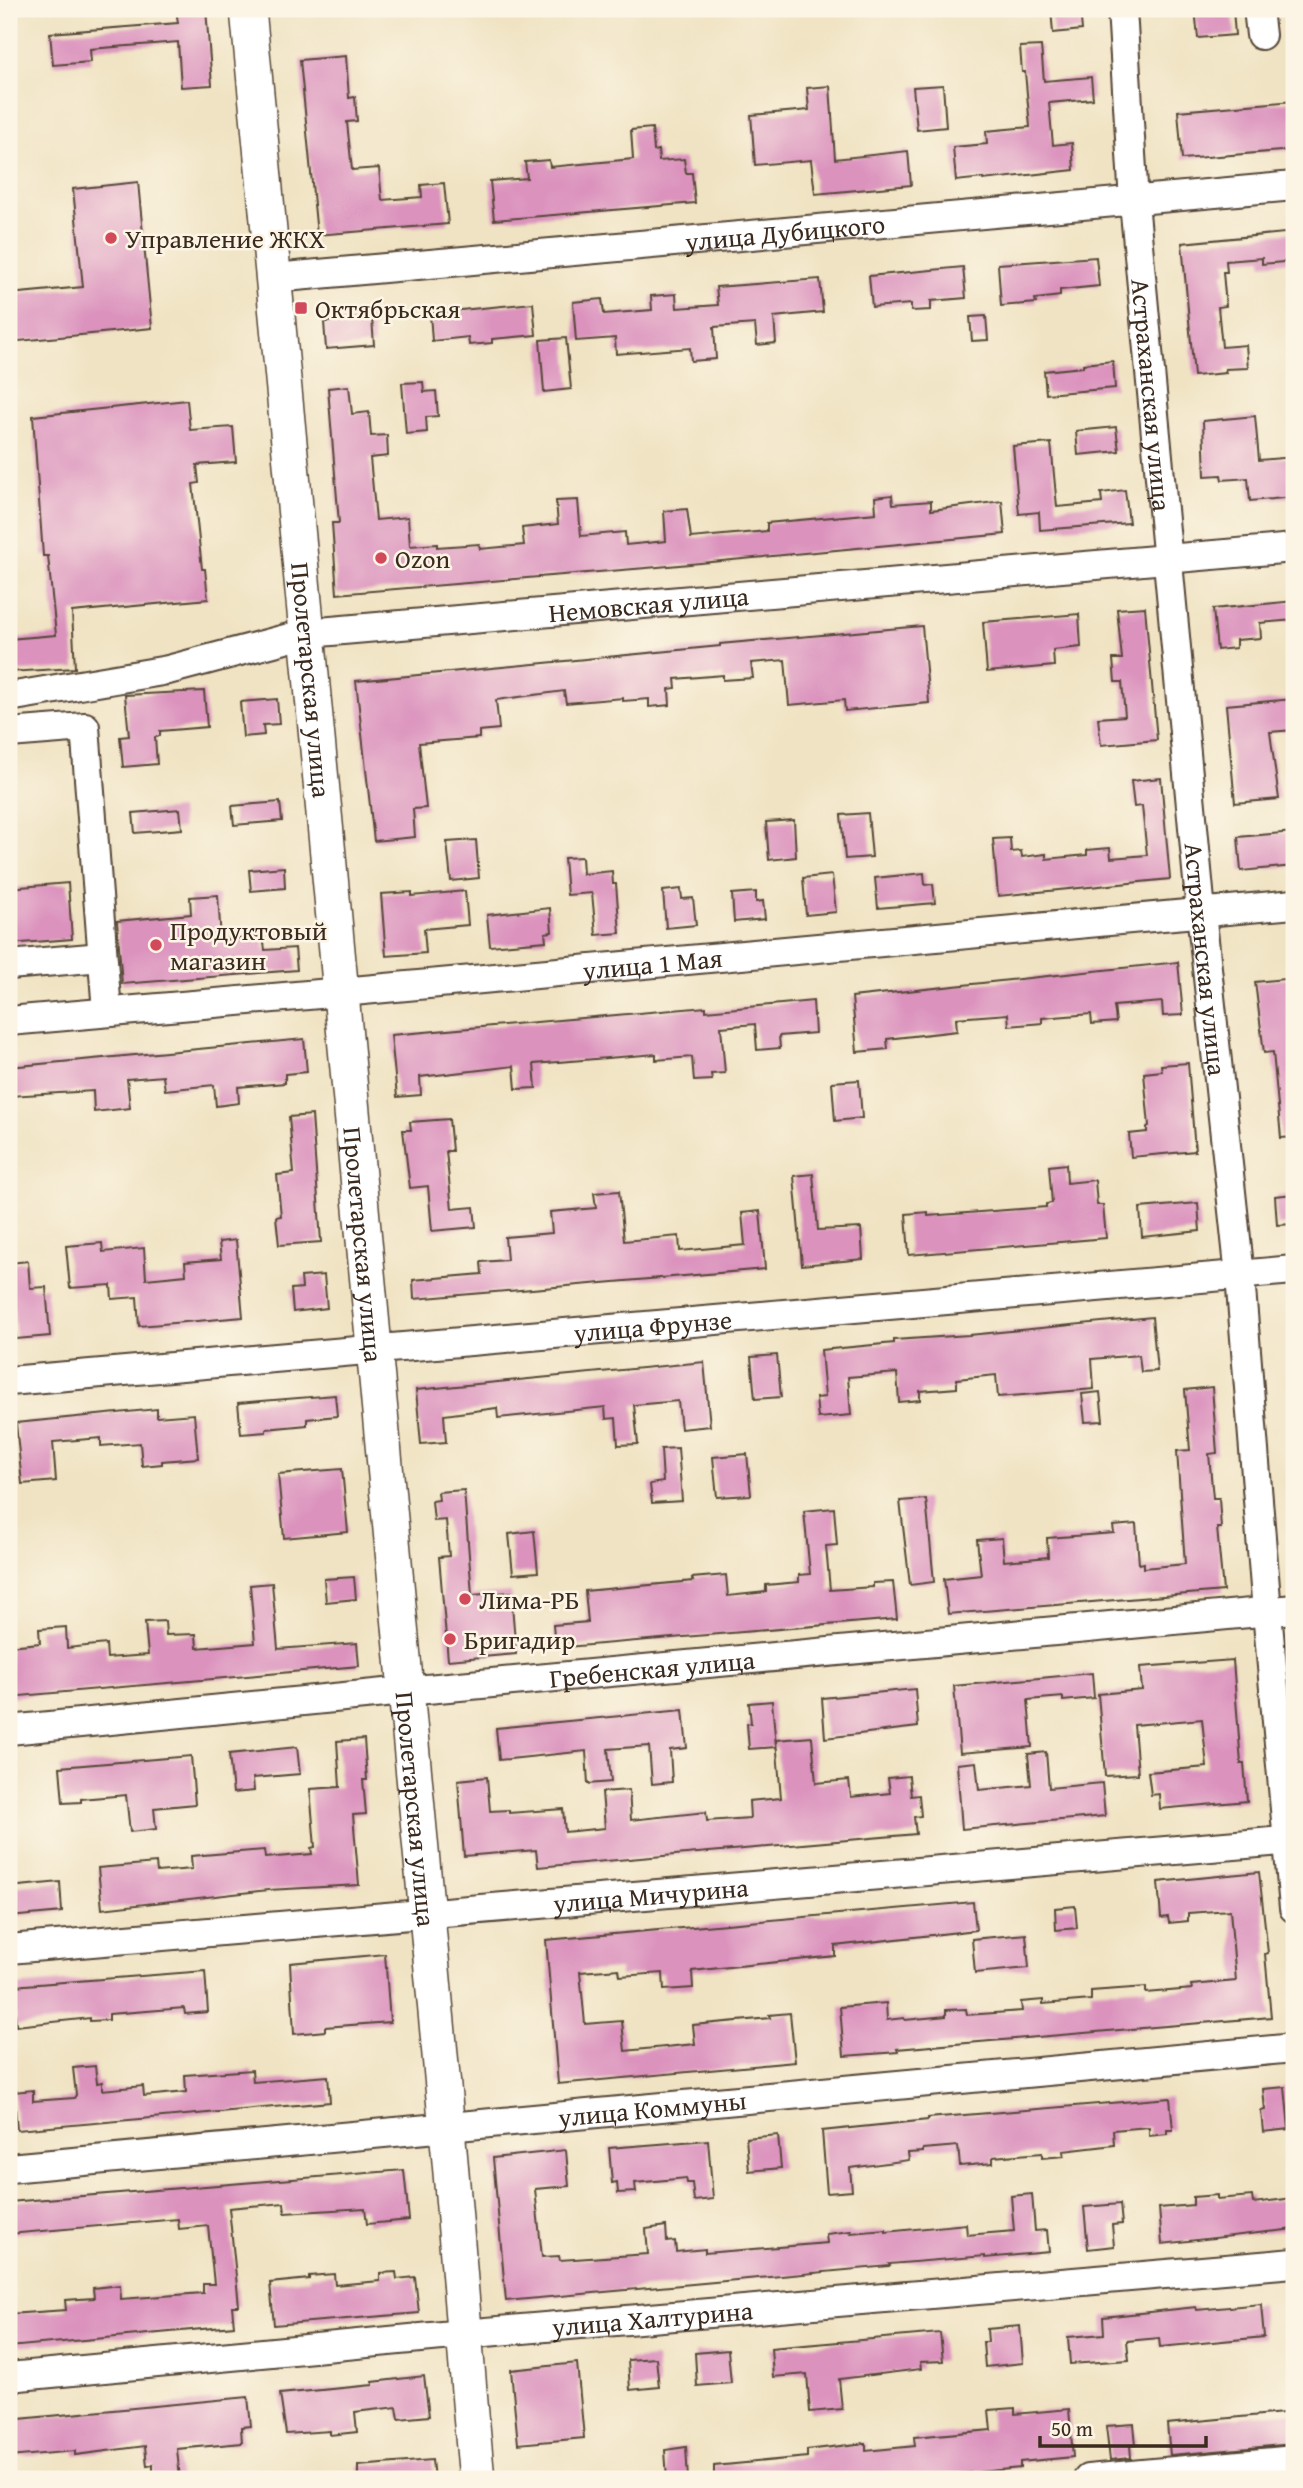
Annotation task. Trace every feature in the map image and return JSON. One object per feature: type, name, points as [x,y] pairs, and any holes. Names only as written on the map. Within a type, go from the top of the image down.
[{"type":"main road","name":"Пролетарская улица","points":[[248,9],[342,992],[477,2479]]},
{"type":"street","name":"Астраханская улица","points":[[1122,9],[1134,202],[1201,912],[1240,1276],[1281,1611],[1294,1908]]},
{"type":"street","name":"улица Дубицкого","points":[[275,278],[1294,186]]},
{"type":"street","name":"Немовская улица","points":[[9,697],[168,670],[308,633],[1294,548]]},
{"type":"street","points":[[9,733],[85,727],[107,1012]]},
{"type":"street","name":"улица 1 Мая","points":[[9,1021],[1294,904]]},
{"type":"street","points":[[9,965],[102,957]]},
{"type":"street","name":"улица Фрунзе","points":[[9,1381],[1294,1270]]},
{"type":"street","name":"Гребенская улица","points":[[9,1730],[1281,1611]]},
{"type":"street","name":"улица Мичурина","points":[[9,1949],[1291,1840]]},
{"type":"street","name":"улица Коммуны","points":[[9,2168],[1294,2048]]},
{"type":"street","name":"улица Халтурина","points":[[9,2377],[463,2334],[1294,2263]]},
{"type":"street","points":[[1087,2479],[1294,2460]]},
{"type":"building","points":[[176,9],[206,9],[212,85],[181,87],[178,42],[90,49],[91,62],[53,65],[50,33],[178,23]]},
{"type":"building","points":[[1051,9],[1080,9],[1082,30],[1053,33]]},
{"type":"building","points":[[1195,9],[1233,9],[1235,35],[1198,38]]},
{"type":"building","points":[[1041,46],[1044,81],[1091,77],[1093,99],[1049,103],[1053,145],[1072,143],[1074,170],[956,181],[953,147],[987,144],[986,131],[1030,127],[1020,47]]},
{"type":"building","points":[[346,56],[349,98],[355,97],[357,121],[347,122],[352,170],[379,168],[382,200],[422,197],[421,185],[444,183],[448,224],[317,235],[300,60]]},
{"type":"building","points":[[943,85],[946,127],[917,130],[913,87]]},
{"type":"building","points":[[830,86],[835,159],[908,151],[911,185],[815,194],[811,160],[755,165],[751,115],[809,110],[807,88]]},
{"type":"building","points":[[1294,101],[1294,150],[1182,159],[1178,111]]},
{"type":"building","points":[[652,128],[654,151],[658,150],[659,161],[684,159],[686,173],[692,173],[695,203],[494,220],[490,181],[527,178],[525,162],[549,160],[550,167],[633,159],[631,130]]},
{"type":"building","name":"Управление ЖКХ","points":[[138,182],[152,328],[9,342],[9,294],[83,287],[73,189]]},
{"type":"building","points":[[1294,232],[1294,261],[1262,264],[1262,258],[1226,261],[1227,272],[1223,272],[1226,306],[1218,307],[1222,347],[1246,345],[1248,368],[1225,369],[1226,373],[1194,376],[1182,243]]},
{"type":"building","points":[[1096,257],[1099,286],[1060,290],[1060,296],[1035,299],[1036,303],[1001,306],[998,264]]},
{"type":"building","points":[[963,267],[966,298],[931,301],[931,310],[911,311],[911,304],[872,307],[869,276]]},
{"type":"building","points":[[820,279],[823,312],[774,317],[776,343],[757,345],[755,324],[714,327],[716,359],[691,361],[690,348],[616,354],[615,338],[576,341],[573,302],[602,299],[604,314],[652,310],[651,296],[676,294],[677,308],[718,305],[716,287]]},
{"type":"building","points":[[533,303],[536,335],[492,339],[492,343],[469,345],[468,337],[432,341],[430,313]]},
{"type":"building","points":[[986,316],[988,340],[972,341],[970,317]]},
{"type":"building","points":[[372,318],[374,345],[326,349],[324,322]]},
{"type":"building","points":[[566,338],[571,389],[544,392],[540,340]]},
{"type":"building","points":[[1113,361],[1115,388],[1046,394],[1044,371]]},
{"type":"building","points":[[423,382],[424,392],[436,391],[438,416],[426,417],[427,432],[406,434],[402,383]]},
{"type":"building","points":[[349,386],[352,414],[369,412],[371,436],[387,435],[388,456],[370,458],[376,520],[408,517],[410,546],[479,544],[480,549],[524,545],[522,528],[558,524],[556,501],[578,500],[581,536],[625,532],[626,545],[666,541],[664,511],[687,509],[691,538],[767,531],[767,523],[876,513],[875,497],[892,495],[893,504],[931,501],[931,510],[1002,501],[1005,534],[337,594],[332,523],[339,523],[328,388]]},
{"type":"building","points":[[187,400],[190,430],[233,427],[236,462],[197,465],[199,483],[193,484],[208,599],[72,612],[75,668],[9,672],[9,639],[56,635],[48,556],[43,556],[33,416]]},
{"type":"building","points":[[1255,416],[1259,460],[1294,457],[1294,497],[1250,501],[1248,478],[1222,480],[1221,475],[1205,476],[1203,421]]},
{"type":"building","points":[[1116,427],[1119,451],[1078,455],[1076,431]]},
{"type":"building","points":[[1051,443],[1057,507],[1102,503],[1101,493],[1125,490],[1129,523],[1040,530],[1039,512],[1019,514],[1013,446]]},
{"type":"building","points":[[1294,601],[1294,620],[1260,623],[1261,638],[1236,640],[1236,648],[1217,650],[1213,609]]},
{"type":"building","points":[[1145,607],[1157,740],[1101,745],[1098,718],[1125,716],[1122,682],[1115,682],[1113,659],[1122,659],[1117,609]]},
{"type":"building","points":[[1079,614],[1081,647],[1053,650],[1054,666],[987,672],[983,622]]},
{"type":"building","points":[[922,626],[929,703],[845,711],[844,700],[789,705],[785,660],[751,663],[753,678],[723,680],[723,675],[675,679],[676,688],[669,689],[670,705],[649,707],[649,699],[623,701],[623,698],[566,703],[564,691],[496,700],[499,729],[479,731],[479,738],[419,743],[426,808],[413,809],[415,837],[374,841],[356,681]]},
{"type":"building","points":[[204,691],[207,727],[160,731],[160,736],[155,737],[157,764],[123,767],[120,737],[129,736],[125,695]]},
{"type":"building","points":[[277,699],[279,724],[263,725],[264,735],[243,737],[240,702]]},
{"type":"building","points":[[1294,699],[1294,730],[1270,732],[1279,799],[1235,803],[1226,705]]},
{"type":"building","points":[[1161,778],[1170,879],[998,896],[993,839],[1010,838],[1011,852],[1021,851],[1022,857],[1046,854],[1046,859],[1087,855],[1087,850],[1110,848],[1111,858],[1147,855],[1142,806],[1134,807],[1131,781]]},
{"type":"building","points":[[280,802],[282,821],[234,825],[232,806]]},
{"type":"building","points":[[180,809],[182,829],[135,833],[133,813]]},
{"type":"building","points":[[868,813],[872,857],[845,859],[841,815]]},
{"type":"building","points":[[794,820],[796,857],[769,860],[766,822]]},
{"type":"building","points":[[1294,832],[1294,866],[1241,871],[1238,837]]},
{"type":"building","points":[[476,840],[479,878],[451,881],[447,842]]},
{"type":"building","points":[[582,857],[583,874],[612,871],[613,884],[616,884],[620,933],[596,935],[592,893],[567,895],[564,858]]},
{"type":"building","points":[[284,867],[285,888],[251,891],[249,870]]},
{"type":"building","points":[[924,873],[925,885],[933,884],[935,903],[878,908],[875,878]]},
{"type":"building","points":[[832,875],[836,912],[806,915],[803,878]]},
{"type":"building","points":[[68,883],[72,939],[9,944],[9,888]]},
{"type":"building","points":[[681,889],[682,899],[693,898],[696,925],[666,928],[663,891]]},
{"type":"building","points":[[465,891],[468,925],[424,929],[426,953],[386,956],[381,894],[412,892],[412,896]]},
{"type":"building","points":[[756,892],[756,902],[763,901],[765,919],[734,922],[732,894]]},
{"type":"building","points":[[218,895],[221,940],[263,936],[265,950],[295,948],[297,970],[122,984],[117,921],[191,914],[190,897]]},
{"type":"building","points":[[550,908],[552,932],[545,933],[546,941],[490,946],[487,915]]},
{"type":"building","points":[[1178,962],[1183,1015],[1163,1016],[1162,1002],[1114,1006],[1116,1022],[1092,1024],[1091,1014],[1042,1018],[1042,1023],[1009,1026],[1008,1014],[956,1018],[957,1031],[887,1039],[888,1049],[857,1052],[852,997]]},
{"type":"building","points":[[1294,978],[1294,1018],[1291,1019],[1294,1137],[1281,1138],[1273,1052],[1264,1053],[1255,982]]},
{"type":"building","points":[[813,1001],[815,1033],[779,1036],[780,1048],[757,1050],[755,1024],[721,1027],[725,1073],[711,1074],[712,1080],[694,1081],[692,1057],[656,1060],[656,1054],[534,1064],[536,1088],[516,1089],[514,1066],[420,1077],[421,1095],[397,1097],[391,1035],[706,1007],[706,1011]]},
{"type":"building","points":[[304,1039],[307,1072],[285,1074],[285,1083],[238,1087],[239,1103],[216,1106],[214,1085],[165,1090],[163,1076],[127,1079],[130,1108],[94,1112],[93,1091],[9,1096],[9,1067]]},
{"type":"building","points":[[1188,1063],[1195,1151],[1131,1157],[1129,1134],[1147,1132],[1149,1126],[1144,1073],[1162,1071],[1161,1065]]},
{"type":"building","points":[[859,1080],[862,1118],[835,1121],[832,1082]]},
{"type":"building","points":[[312,1115],[321,1242],[279,1245],[276,1217],[281,1216],[277,1175],[294,1173],[289,1117]]},
{"type":"building","points":[[449,1119],[452,1151],[446,1151],[452,1209],[474,1207],[476,1227],[432,1231],[428,1186],[410,1188],[403,1130],[411,1130],[410,1122]]},
{"type":"building","points":[[1066,1164],[1067,1183],[1095,1180],[1097,1205],[1103,1205],[1106,1238],[909,1255],[906,1214],[928,1212],[928,1216],[1046,1207],[1046,1204],[1052,1203],[1049,1166]]},
{"type":"building","points":[[813,1174],[818,1230],[861,1228],[863,1259],[802,1265],[794,1176]]},
{"type":"building","points":[[619,1191],[624,1241],[679,1236],[680,1251],[745,1245],[742,1213],[760,1211],[765,1269],[414,1299],[413,1280],[482,1274],[481,1262],[507,1260],[505,1237],[552,1233],[550,1212],[596,1208],[594,1193]]},
{"type":"building","points":[[1294,1194],[1294,1224],[1277,1225],[1275,1196]]},
{"type":"building","points":[[1198,1203],[1200,1231],[1142,1237],[1140,1208]]},
{"type":"building","points":[[236,1240],[243,1317],[139,1326],[137,1297],[112,1299],[111,1285],[70,1288],[66,1246],[102,1243],[103,1252],[144,1248],[146,1279],[186,1275],[185,1262],[221,1259],[219,1242]]},
{"type":"building","points":[[28,1261],[30,1288],[46,1287],[50,1336],[16,1339],[10,1263]]},
{"type":"building","points":[[324,1275],[327,1308],[293,1312],[291,1289],[302,1288],[301,1277]]},
{"type":"building","points":[[1152,1317],[1157,1371],[1141,1372],[1139,1355],[1092,1359],[1094,1389],[998,1397],[996,1375],[957,1379],[957,1388],[920,1391],[920,1400],[899,1402],[897,1373],[848,1377],[851,1415],[818,1418],[816,1398],[825,1397],[821,1350],[894,1343],[894,1340]]},
{"type":"building","points":[[777,1355],[781,1397],[755,1399],[751,1357]]},
{"type":"building","points":[[704,1362],[710,1426],[681,1429],[678,1401],[634,1405],[638,1444],[618,1445],[616,1418],[606,1419],[605,1407],[498,1418],[497,1408],[444,1415],[446,1442],[421,1444],[416,1390]]},
{"type":"building","points":[[1212,1387],[1217,1453],[1209,1454],[1213,1498],[1219,1498],[1221,1528],[1217,1528],[1223,1591],[948,1614],[944,1579],[981,1575],[977,1540],[1002,1538],[1004,1561],[1048,1557],[1047,1538],[1114,1533],[1113,1526],[1136,1524],[1139,1564],[1144,1563],[1144,1568],[1185,1564],[1177,1451],[1190,1450],[1185,1390]]},
{"type":"building","points":[[1100,1392],[1103,1421],[1085,1422],[1082,1394]]},
{"type":"building","points":[[335,1395],[337,1416],[307,1419],[307,1425],[241,1434],[238,1403]]},
{"type":"building","points":[[157,1409],[157,1417],[194,1414],[198,1458],[162,1461],[162,1464],[142,1466],[140,1443],[101,1446],[101,1438],[53,1442],[56,1481],[22,1484],[16,1423]]},
{"type":"building","points":[[678,1448],[682,1501],[652,1503],[650,1484],[663,1482],[661,1449]]},
{"type":"building","points":[[747,1454],[751,1495],[717,1497],[713,1457]]},
{"type":"building","points":[[342,1469],[348,1532],[284,1538],[278,1474]]},
{"type":"building","points":[[464,1490],[472,1595],[511,1592],[516,1654],[448,1660],[439,1557],[449,1556],[446,1520],[434,1521],[432,1501],[439,1500],[438,1492]]},
{"type":"building","points":[[926,1499],[934,1582],[910,1585],[900,1501]]},
{"type":"building","points":[[834,1508],[837,1545],[826,1546],[830,1590],[873,1587],[873,1583],[893,1582],[897,1619],[555,1648],[553,1625],[588,1622],[585,1591],[693,1581],[692,1578],[726,1575],[728,1596],[766,1592],[766,1585],[799,1582],[799,1575],[810,1574],[804,1511]]},
{"type":"building","points":[[534,1531],[538,1572],[513,1574],[509,1534]]},
{"type":"building","points":[[354,1577],[356,1599],[326,1602],[324,1579]]},
{"type":"building","points":[[272,1583],[278,1649],[357,1643],[359,1666],[9,1697],[9,1646],[40,1643],[39,1629],[66,1627],[67,1648],[106,1644],[107,1658],[148,1655],[145,1622],[165,1621],[166,1635],[196,1634],[197,1648],[255,1643],[250,1585]]},
{"type":"building","points":[[1233,1660],[1241,1764],[1244,1764],[1247,1801],[1160,1809],[1159,1794],[1151,1795],[1148,1772],[1207,1767],[1202,1719],[1134,1725],[1138,1774],[1105,1776],[1098,1694],[1142,1690],[1140,1667]]},
{"type":"building","points":[[1092,1673],[1094,1698],[1028,1700],[1032,1747],[960,1753],[954,1686]]},
{"type":"building","points":[[915,1689],[918,1727],[825,1738],[822,1698]]},
{"type":"building","points":[[772,1701],[776,1747],[749,1749],[749,1703]]},
{"type":"building","points":[[683,1710],[687,1748],[670,1750],[672,1782],[652,1784],[649,1746],[608,1749],[611,1782],[588,1784],[586,1751],[499,1760],[496,1728]]},
{"type":"building","points":[[812,1737],[816,1783],[849,1780],[851,1797],[890,1793],[888,1778],[909,1776],[911,1796],[919,1795],[921,1816],[914,1817],[916,1834],[538,1867],[536,1850],[464,1856],[458,1780],[487,1777],[490,1811],[509,1810],[509,1813],[563,1809],[565,1832],[605,1828],[602,1792],[629,1790],[631,1820],[706,1812],[707,1821],[750,1818],[749,1801],[781,1798],[776,1740]]},
{"type":"building","points":[[364,1739],[366,1814],[353,1815],[359,1885],[268,1890],[102,1909],[98,1868],[156,1863],[157,1872],[192,1869],[191,1856],[264,1850],[265,1858],[312,1854],[311,1848],[315,1847],[310,1789],[340,1787],[337,1741]]},
{"type":"building","points":[[297,1747],[300,1774],[253,1778],[254,1791],[233,1793],[229,1754]]},
{"type":"building","points":[[1046,1752],[1049,1788],[1102,1783],[1105,1816],[962,1829],[957,1764],[976,1762],[979,1790],[1031,1785],[1028,1754]]},
{"type":"building","points":[[191,1756],[195,1804],[154,1808],[156,1829],[130,1832],[126,1795],[63,1803],[60,1767]]},
{"type":"building","points":[[1259,1872],[1268,1953],[1265,1954],[1271,2017],[897,2049],[898,2052],[844,2056],[840,2007],[886,2003],[887,2020],[905,2020],[946,2016],[946,2010],[966,2009],[967,2015],[1022,2011],[1021,2002],[1043,2000],[1043,2004],[1091,2000],[1091,1991],[1146,1987],[1146,1993],[1192,1989],[1191,1985],[1236,1981],[1230,1910],[1188,1913],[1188,1921],[1169,1923],[1168,1917],[1161,1918],[1158,1882]]},
{"type":"building","points":[[60,1882],[62,1912],[9,1917],[9,1887]]},
{"type":"building","points":[[973,1902],[976,1930],[835,1946],[835,1956],[692,1971],[693,1988],[664,1990],[663,1973],[620,1976],[619,1969],[580,1972],[585,2024],[622,2021],[625,2051],[695,2044],[693,2025],[770,2018],[769,2015],[790,2013],[795,2062],[558,2084],[546,1940]]},
{"type":"building","points":[[1075,1906],[1077,1928],[1056,1930],[1055,1908]]},
{"type":"building","points":[[1026,1934],[1029,1968],[975,1973],[972,1939]]},
{"type":"building","points":[[385,1954],[390,2022],[325,2027],[325,2031],[294,2034],[290,1963]]},
{"type":"building","points":[[205,1971],[208,2012],[185,2014],[184,2008],[109,2014],[109,2020],[90,2021],[90,2018],[16,2026],[13,1986]]},
{"type":"building","points":[[95,2066],[97,2083],[102,2082],[102,2090],[143,2086],[144,2096],[186,2092],[185,2075],[252,2070],[253,2082],[328,2076],[330,2102],[17,2130],[14,2092],[33,2090],[33,2101],[74,2098],[73,2068]]},
{"type":"building","points":[[1285,2087],[1289,2129],[1263,2132],[1263,2089]]},
{"type":"building","points":[[1170,2098],[1173,2130],[1167,2130],[1167,2134],[1149,2136],[1149,2127],[1113,2130],[1114,2145],[1063,2151],[1064,2156],[1042,2158],[1042,2153],[993,2157],[993,2163],[960,2166],[958,2146],[923,2149],[923,2152],[908,2153],[909,2160],[850,2168],[852,2191],[827,2193],[822,2131],[928,2118]]},
{"type":"building","points":[[778,2135],[781,2168],[749,2171],[746,2138]]},
{"type":"building","points":[[708,2140],[713,2199],[694,2201],[692,2183],[687,2183],[686,2178],[635,2183],[636,2192],[618,2193],[617,2182],[612,2183],[609,2148]]},
{"type":"building","points":[[566,2150],[569,2186],[535,2189],[542,2257],[559,2256],[560,2260],[648,2254],[646,2229],[666,2226],[667,2242],[675,2241],[676,2252],[705,2249],[705,2253],[827,2243],[826,2234],[851,2231],[886,2232],[966,2224],[967,2235],[1014,2231],[1011,2196],[1032,2194],[1035,2231],[1047,2230],[1049,2252],[889,2264],[890,2266],[506,2301],[493,2158]]},
{"type":"building","points":[[404,2170],[409,2220],[367,2224],[365,2208],[285,2213],[284,2203],[229,2208],[239,2306],[232,2306],[234,2326],[9,2347],[9,2314],[66,2310],[65,2300],[94,2298],[93,2288],[120,2285],[121,2299],[203,2293],[203,2284],[214,2284],[208,2226],[179,2229],[178,2219],[9,2234],[9,2202]]},
{"type":"building","points":[[1217,2195],[1217,2199],[1252,2196],[1253,2203],[1294,2198],[1294,2229],[1162,2244],[1159,2208],[1193,2205],[1193,2197]]},
{"type":"building","points":[[1120,2204],[1122,2224],[1112,2225],[1114,2246],[1088,2249],[1084,2207]]},
{"type":"building","points":[[396,2272],[397,2279],[415,2277],[419,2313],[274,2325],[270,2283],[334,2274],[335,2285],[380,2281],[380,2273]]},
{"type":"building","points":[[1261,2304],[1264,2337],[1160,2347],[1159,2338],[1127,2341],[1129,2360],[1070,2364],[1068,2337],[1104,2334],[1103,2317],[1196,2307],[1197,2310]]},
{"type":"building","points":[[1020,2326],[1023,2363],[985,2367],[983,2342],[988,2342],[987,2329]]},
{"type":"building","points":[[940,2333],[943,2361],[920,2362],[921,2369],[839,2379],[842,2409],[810,2412],[807,2374],[773,2377],[771,2348]]},
{"type":"building","points":[[728,2350],[731,2383],[697,2386],[695,2353]]},
{"type":"building","points":[[656,2358],[659,2387],[630,2390],[628,2360]]},
{"type":"building","points":[[577,2363],[584,2438],[518,2444],[511,2370]]},
{"type":"building","points":[[424,2376],[429,2416],[399,2419],[397,2407],[355,2412],[357,2432],[330,2435],[330,2431],[286,2434],[280,2394],[373,2385],[373,2382]]},
{"type":"building","points":[[248,2397],[251,2426],[241,2427],[242,2443],[177,2449],[180,2479],[153,2479],[153,2465],[147,2466],[145,2446],[75,2455],[75,2451],[9,2457],[9,2420]]},
{"type":"building","points":[[1015,2408],[1015,2414],[1069,2409],[1073,2457],[1020,2462],[1020,2468],[905,2479],[714,2479],[714,2466],[807,2457],[807,2450],[866,2443],[866,2451],[915,2446],[914,2437],[991,2430],[989,2410]]},
{"type":"building","points":[[1294,2412],[1294,2444],[1170,2455],[1167,2424]]},
{"type":"building","points":[[1134,2424],[1136,2445],[1130,2445],[1131,2458],[1110,2460],[1106,2426]]},
{"type":"building","points":[[686,2447],[688,2479],[667,2479],[665,2450]]},
{"type":"building","points":[[432,2460],[434,2479],[358,2479],[358,2466]]},
{"type":"place","name":"Управление ЖКХ","points":[[111,238]]},
{"type":"place","name":"Октябрьская","points":[[301,308]]},
{"type":"place","name":"Ozon","points":[[381,558]]},
{"type":"place","name":"Продуктовый магазин","points":[[156,945]]},
{"type":"place","name":"Лима-РБ","points":[[465,1599]]},
{"type":"place","name":"Бригадир","points":[[450,1639]]}]
